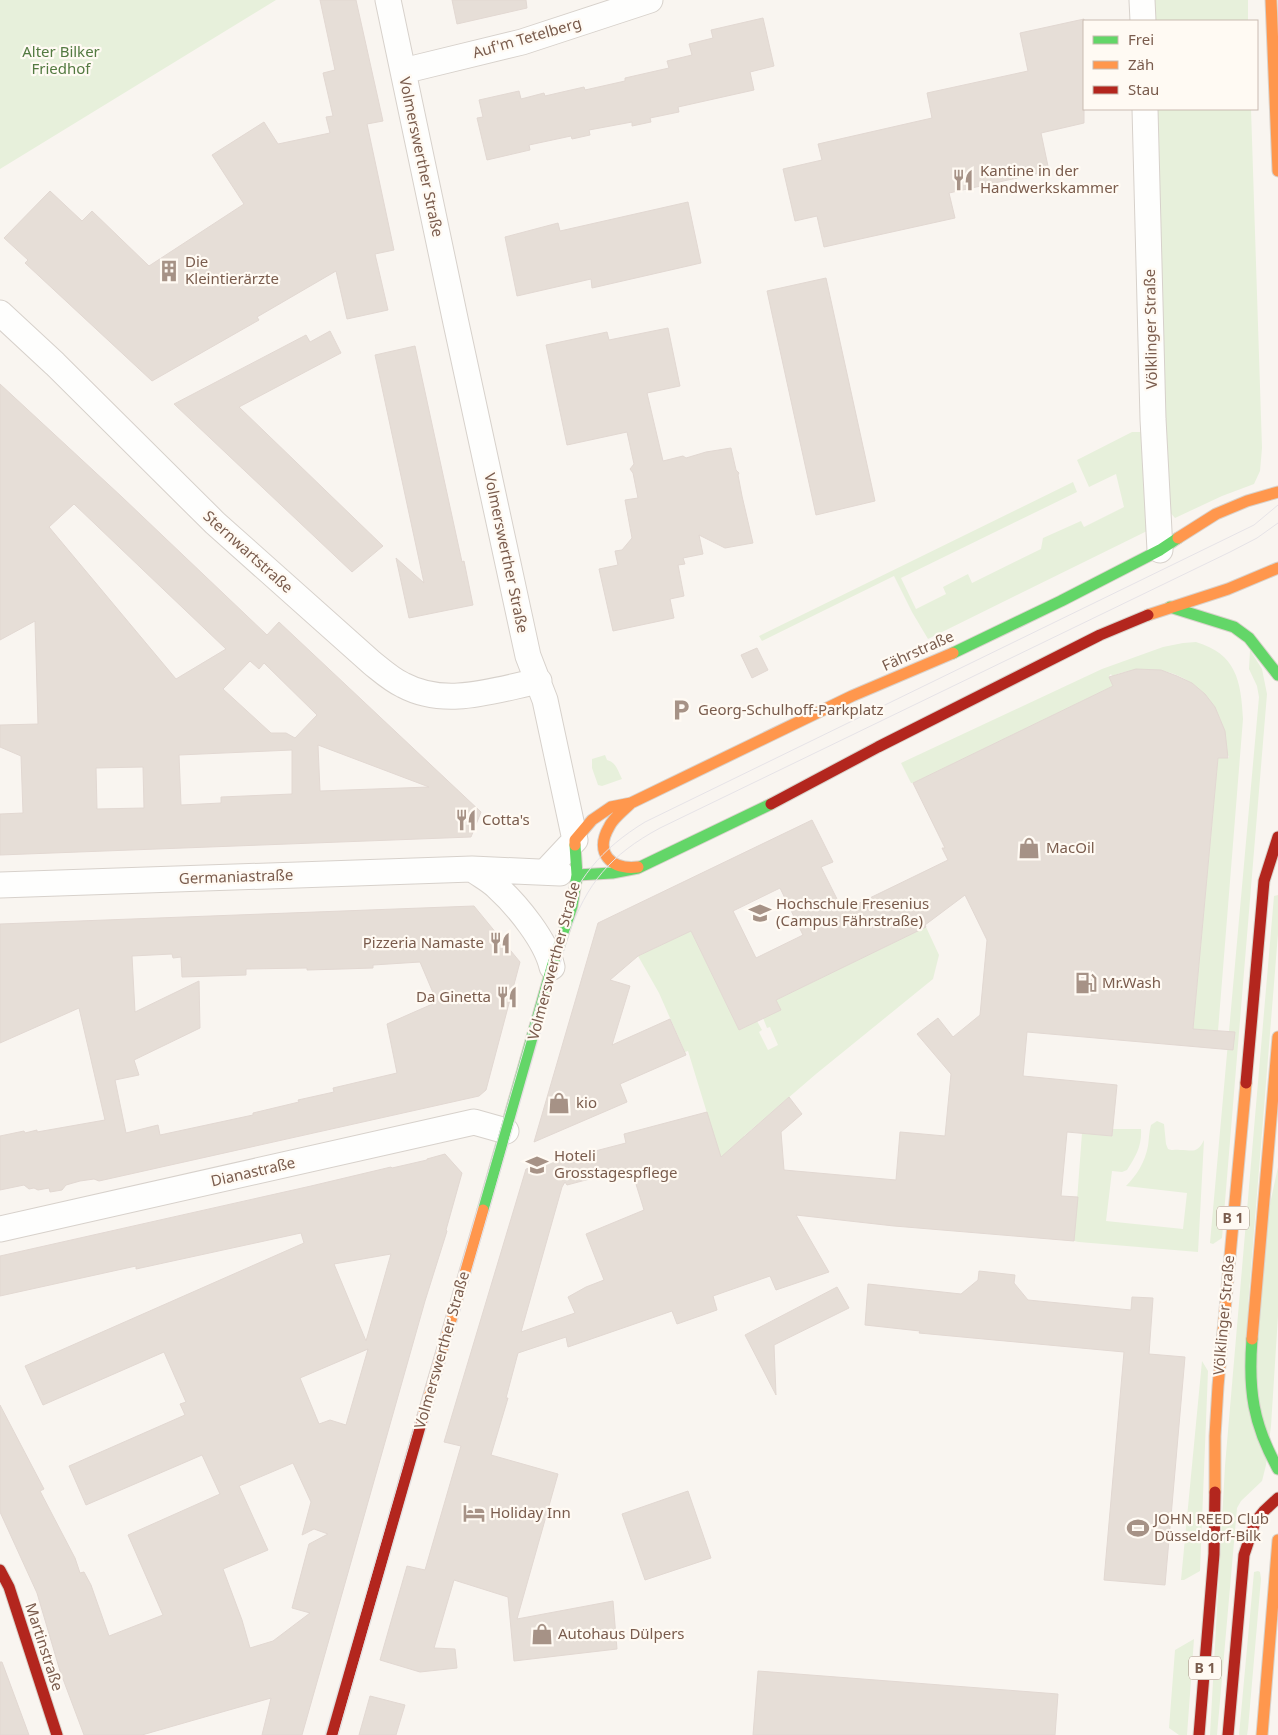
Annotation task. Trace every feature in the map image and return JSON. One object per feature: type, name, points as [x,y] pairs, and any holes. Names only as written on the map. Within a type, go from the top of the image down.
[{"type":"street","name":"Volmerswerther Straße","points":[[332,1735],[552,968],[572,906],[578,875],[574,840],[546,700],[526,647],[388,0]]},
{"type":"street","name":"Auf'm Tetelberg","points":[[403,71],[522,42],[650,0]]},
{"type":"street","points":[[1142,0],[1143,20]]},
{"type":"street","points":[[1271,0],[1278,171]]},
{"type":"street","name":"Völklinger Straße","points":[[1146,110],[1153,419],[1160,550]]},
{"type":"street","name":"Sternwartstraße","points":[[0,313],[55,364],[215,523],[391,678],[404,686],[438,697],[459,697],[539,681]]},
{"type":"street","name":"Fährstraße","points":[[574,840],[592,820],[611,807],[631,803],[852,696],[948,656],[1160,550],[1216,514],[1247,501],[1278,492]]},
{"type":"street","points":[[578,875],[612,874],[639,867],[790,794],[878,747],[1100,636],[1170,607],[1228,589],[1278,568]]},
{"type":"street","points":[[1170,607],[1234,627],[1249,638],[1278,675]]},
{"type":"street","points":[[631,803],[610,824],[604,838],[604,848],[607,857],[614,864],[624,868],[639,867]]},
{"type":"street","name":"Völklinger Straße","points":[[1199,1735],[1214,1554],[1215,1436],[1222,1336],[1264,881],[1278,837]]},
{"type":"street","points":[[545,872],[574,840]]},
{"type":"street","points":[[472,869],[497,887],[523,915],[550,958],[552,968]]},
{"type":"street","name":"Germaniastraße","points":[[0,885],[472,869],[578,875]]},
{"type":"street","points":[[1278,1037],[1251,1355],[1250,1390],[1256,1422],[1266,1448],[1278,1469]]},
{"type":"street","name":"Dianastraße","points":[[0,1229],[474,1122],[506,1131]]},
{"type":"street","name":"B 1","points":[[1228,1735],[1244,1555],[1250,1529],[1262,1511],[1278,1498]]},
{"type":"street","points":[[1262,1735],[1277,1574],[1278,1540]]},
{"type":"street","name":"Martinstraße","points":[[0,1570],[9,1587],[57,1735]]},
{"type":"green space","name":"Alter Bilker Friedhof","points":[[0,0],[276,0],[0,169]]},
{"type":"green space","points":[[1150,0],[1248,0],[1248,20],[1150,20]]},
{"type":"green space","points":[[1153,110],[1251,110],[1262,448],[1260,471],[1254,484],[1222,496],[1175,518],[1166,508]]},
{"type":"green space","points":[[1132,432],[1143,432],[1147,531],[928,639],[894,576],[762,641],[759,636],[1073,482],[1077,492],[901,578],[916,609],[946,594],[943,587],[968,574],[972,583],[1041,549],[1043,538],[1081,521],[1084,527],[1124,507],[1116,474],[1089,487],[1077,460]]},
{"type":"green space","points":[[1196,642],[1220,654],[1234,670],[1238,681],[1243,719],[1218,1031],[1193,1029],[1218,758],[1229,758],[1229,756],[1227,755],[1224,733],[1217,713],[1206,696],[1192,683],[1174,674],[1155,670],[1134,670],[1112,676],[1111,674],[1109,676],[1113,686],[913,783],[911,783],[901,763],[1102,669],[1163,647]]},
{"type":"green space","points":[[1250,650],[1262,669],[1267,694],[1222,1238],[1213,1244],[1210,1243],[1259,697],[1257,686],[1249,669]]},
{"type":"green space","points":[[605,755],[607,760],[615,765],[622,779],[602,786],[598,785],[592,768],[592,759]]},
{"type":"green space","points":[[1278,895],[1278,934],[1248,1306],[1278,1167],[1278,1316],[1271,1426],[1262,1481],[1241,1501],[1237,1508],[1217,1735],[1210,1735],[1225,1466],[1274,896]]},
{"type":"green space","points":[[926,927],[939,955],[933,979],[816,1074],[744,1136],[751,1158],[726,1175],[688,1051],[685,1052],[659,993],[638,956],[691,931],[739,1030],[757,1021],[762,1030],[759,1032],[768,1050],[778,1045],[770,1027],[767,1028],[763,1018],[780,1010],[776,1000]]},
{"type":"green space","points":[[1157,1121],[1164,1124],[1168,1149],[1194,1150],[1204,1140],[1198,1252],[1074,1241],[1082,1133],[1112,1136],[1113,1129],[1141,1129],[1141,1135],[1138,1151],[1127,1170],[1122,1172],[1112,1171],[1106,1221],[1183,1229],[1187,1193],[1126,1186],[1143,1163],[1147,1152],[1151,1125]]},
{"type":"green space","points":[[1202,1361],[1208,1371],[1200,1571],[1181,1580]]},
{"type":"green space","points":[[1254,1572],[1260,1572],[1261,1579],[1248,1729],[1247,1735],[1239,1735]]},
{"type":"green space","points":[[1194,1639],[1187,1735],[1179,1735],[1169,1728],[1175,1650]]},
{"type":"building","points":[[320,0],[356,0],[383,121],[367,124],[394,250],[375,254],[388,310],[347,319],[336,271],[257,317],[259,320],[152,381],[25,263],[28,260],[4,238],[50,191],[82,221],[92,211],[149,266],[244,204],[212,155],[264,122],[278,144],[330,133],[326,117],[333,116],[323,73],[335,70]]},
{"type":"building","points":[[452,0],[526,0],[527,8],[457,24]]},
{"type":"building","points":[[763,18],[774,66],[750,72],[754,90],[678,107],[679,112],[650,118],[651,122],[632,126],[632,122],[589,130],[590,135],[572,139],[571,136],[529,145],[530,150],[487,160],[477,118],[483,117],[479,100],[519,91],[521,99],[544,93],[545,96],[584,87],[585,90],[625,81],[625,78],[669,68],[667,61],[692,55],[689,44],[713,38],[711,30]]},
{"type":"building","points":[[1084,19],[1084,123],[1041,133],[1049,171],[949,193],[955,218],[824,247],[817,216],[795,221],[783,169],[822,160],[818,144],[932,118],[927,93],[1028,71],[1020,33]]},
{"type":"building","points":[[688,202],[701,263],[592,288],[591,279],[517,296],[505,237],[558,223],[560,231]]},
{"type":"building","points":[[826,278],[875,501],[816,515],[767,291]]},
{"type":"building","points":[[668,328],[680,386],[647,393],[663,461],[731,448],[736,470],[739,473],[742,496],[753,543],[725,548],[699,535],[703,554],[683,558],[685,564],[678,565],[684,596],[670,599],[674,618],[613,631],[599,569],[618,565],[615,551],[622,550],[632,538],[625,500],[638,498],[633,473],[630,469],[634,464],[627,432],[567,445],[546,345],[607,332],[609,340]]},
{"type":"building","points":[[330,331],[341,353],[239,407],[383,546],[352,572],[174,404],[306,335],[310,342]]},
{"type":"building","points":[[415,346],[473,605],[409,618],[396,558],[424,583],[375,355]]},
{"type":"building","points":[[0,384],[267,635],[279,622],[481,812],[471,837],[0,855],[0,814],[23,813],[21,756],[0,747],[0,725],[38,724],[35,621],[0,640]],"holes":[[[74,504],[226,649],[176,679],[49,527]],[[250,661],[259,669],[264,663],[317,715],[295,738],[286,733],[271,733],[223,689]],[[318,745],[429,787],[320,791]],[[292,750],[292,794],[221,797],[221,803],[181,805],[179,755]],[[143,767],[144,808],[97,809],[96,768]]]},
{"type":"building","points":[[757,648],[768,670],[752,678],[741,655]]},
{"type":"building","points":[[1136,669],[1161,670],[1177,676],[1192,683],[1205,694],[1215,707],[1225,731],[1228,758],[1218,758],[1193,1029],[1235,1032],[1233,1050],[1027,1032],[1023,1076],[1117,1085],[1112,1136],[1067,1132],[1061,1196],[1078,1197],[1074,1241],[894,1226],[796,1215],[829,1272],[776,1290],[770,1276],[713,1296],[717,1310],[677,1324],[672,1311],[568,1347],[566,1337],[518,1353],[506,1398],[508,1398],[491,1455],[558,1474],[517,1619],[613,1601],[617,1649],[514,1661],[508,1597],[454,1580],[434,1648],[455,1649],[457,1668],[420,1672],[380,1660],[407,1566],[425,1570],[461,1446],[444,1442],[526,1169],[626,1143],[624,1134],[707,1112],[721,1157],[789,1097],[802,1114],[781,1132],[784,1170],[896,1180],[900,1132],[945,1136],[951,1074],[917,1034],[938,1018],[953,1037],[980,1015],[987,940],[965,895],[925,925],[926,927],[776,1000],[781,1010],[739,1030],[691,931],[638,956],[610,980],[630,986],[612,1045],[670,1019],[686,1055],[620,1084],[627,1102],[534,1142],[598,923],[812,820],[833,862],[821,867],[843,911],[948,860],[942,848],[945,848],[913,783],[1113,686],[1109,677]],"holes":[[[780,888],[803,935],[756,958],[733,911]],[[631,1168],[644,1210],[586,1234],[604,1280],[568,1297],[575,1313],[521,1332],[565,1182],[567,1185]]]},
{"type":"building","points":[[474,906],[520,962],[486,1090],[479,1096],[99,1181],[94,1179],[80,1181],[66,1185],[62,1190],[50,1192],[49,1188],[29,1189],[24,1185],[0,1190],[0,1136],[24,1131],[25,1133],[37,1130],[37,1132],[105,1120],[79,1008],[0,1043],[0,924]],"holes":[[[172,954],[173,958],[181,957],[182,977],[246,975],[246,969],[373,968],[373,965],[420,962],[437,1002],[387,1024],[397,1073],[333,1088],[334,1092],[298,1100],[299,1102],[253,1113],[253,1115],[160,1135],[158,1125],[126,1133],[115,1080],[139,1075],[134,1060],[200,1028],[199,981],[135,1012],[132,956]]]},
{"type":"building","points":[[445,1154],[462,1173],[302,1735],[262,1735],[271,1698],[142,1735],[84,1735],[60,1671],[37,1593],[0,1512],[0,1405],[44,1489],[40,1491],[75,1558],[80,1573],[84,1572],[91,1585],[109,1636],[163,1615],[128,1535],[220,1494],[202,1455],[86,1505],[69,1466],[185,1415],[180,1404],[186,1402],[164,1352],[43,1405],[25,1366],[304,1243],[301,1233],[136,1269],[136,1266],[0,1296],[0,1256]],"holes":[[[391,1254],[366,1341],[334,1264]],[[368,1349],[346,1425],[330,1420],[319,1424],[300,1378]],[[293,1463],[311,1502],[302,1535],[314,1529],[328,1534],[309,1544],[292,1608],[310,1613],[273,1641],[250,1648],[223,1569],[268,1550],[239,1486]]]},
{"type":"building","points":[[979,1271],[1015,1275],[1014,1283],[1028,1300],[1131,1310],[1132,1297],[1153,1298],[1149,1354],[1185,1357],[1165,1585],[1104,1580],[1124,1352],[919,1333],[920,1331],[865,1325],[868,1284],[961,1294],[978,1280]]},
{"type":"building","points":[[837,1287],[849,1308],[774,1345],[776,1395],[745,1335]]},
{"type":"building","points":[[688,1491],[711,1558],[645,1580],[622,1514]]},
{"type":"building","points":[[0,1662],[2,1662],[29,1735],[0,1735]]},
{"type":"building","points":[[758,1671],[1058,1694],[1055,1735],[753,1735]]},
{"type":"building","points":[[370,1696],[405,1705],[396,1735],[359,1735]]},
{"type":"tram line","points":[[325,1735],[559,928],[573,895],[592,867],[615,843],[645,822],[1254,525],[1278,505]]},
{"type":"tram line","points":[[338,1735],[568,936],[583,901],[602,872],[627,849],[660,828],[1230,552],[1257,538],[1278,523]]},
{"type":"traffic: fast","points":[[953,653],[1061,601],[1160,550],[1178,538]]},
{"type":"traffic: fast","points":[[1170,607],[1234,627],[1249,638],[1278,675]]},
{"type":"traffic: fast","points":[[577,875],[612,873],[638,868],[771,804]]},
{"type":"traffic: fast","points":[[483,1210],[552,967],[572,906],[577,875],[575,845]]},
{"type":"traffic: fast","points":[[1252,1339],[1251,1374],[1254,1406],[1263,1437],[1278,1469]]},
{"type":"traffic: slow","points":[[1271,0],[1278,171]]},
{"type":"traffic: slow","points":[[1178,538],[1216,514],[1247,501],[1278,492]]},
{"type":"traffic: slow","points":[[1148,615],[1228,589],[1278,568]]},
{"type":"traffic: slow","points":[[575,845],[575,840],[592,820],[611,807],[631,803],[852,696],[953,653]]},
{"type":"traffic: slow","points":[[630,804],[611,824],[603,845],[604,852],[613,863],[620,866],[638,867]]},
{"type":"traffic: slow","points":[[1252,1339],[1278,1037]]},
{"type":"traffic: slow","points":[[1215,1492],[1215,1436],[1218,1386],[1246,1083]]},
{"type":"traffic: slow","points":[[423,1416],[483,1210]]},
{"type":"traffic: slow","points":[[1262,1735],[1278,1540]]},
{"type":"traffic: jam","points":[[771,804],[878,747],[1100,635],[1148,615]]},
{"type":"traffic: jam","points":[[1246,1083],[1264,881],[1278,837]]},
{"type":"traffic: jam","points":[[332,1735],[423,1416]]},
{"type":"traffic: jam","points":[[1199,1735],[1214,1554],[1215,1492]]},
{"type":"traffic: jam","points":[[1228,1735],[1244,1555],[1255,1522],[1278,1498]]},
{"type":"traffic: jam","points":[[0,1570],[9,1587],[57,1735]]},
{"type":"place","name":"Kantine in der Handwerkskammer","points":[[963,180]]},
{"type":"place","name":"Die Kleintierärzte","points":[[169,271]]},
{"type":"place","name":"Georg-Schulhoff-Parkplatz","points":[[681,710]]},
{"type":"place","name":"Cotta's","points":[[466,820]]},
{"type":"place","name":"MacOil","points":[[1029,848]]},
{"type":"place","name":"Hochschule Fresenius (Campus Fährstraße)","points":[[760,913]]},
{"type":"place","name":"Pizzeria Namaste","points":[[500,943]]},
{"type":"place","name":"Mr.Wash","points":[[1086,983]]},
{"type":"place","name":"Da Ginetta","points":[[507,997]]},
{"type":"place","name":"kio","points":[[559,1103]]},
{"type":"place","name":"Hoteli Grosstagespflege","points":[[537,1165]]},
{"type":"place","name":"Holiday Inn","points":[[474,1513]]},
{"type":"place","name":"JOHN REED Club Düsseldorf-Bilk","points":[[1138,1528]]},
{"type":"place","name":"Autohaus Dülpers","points":[[542,1634]]}]
